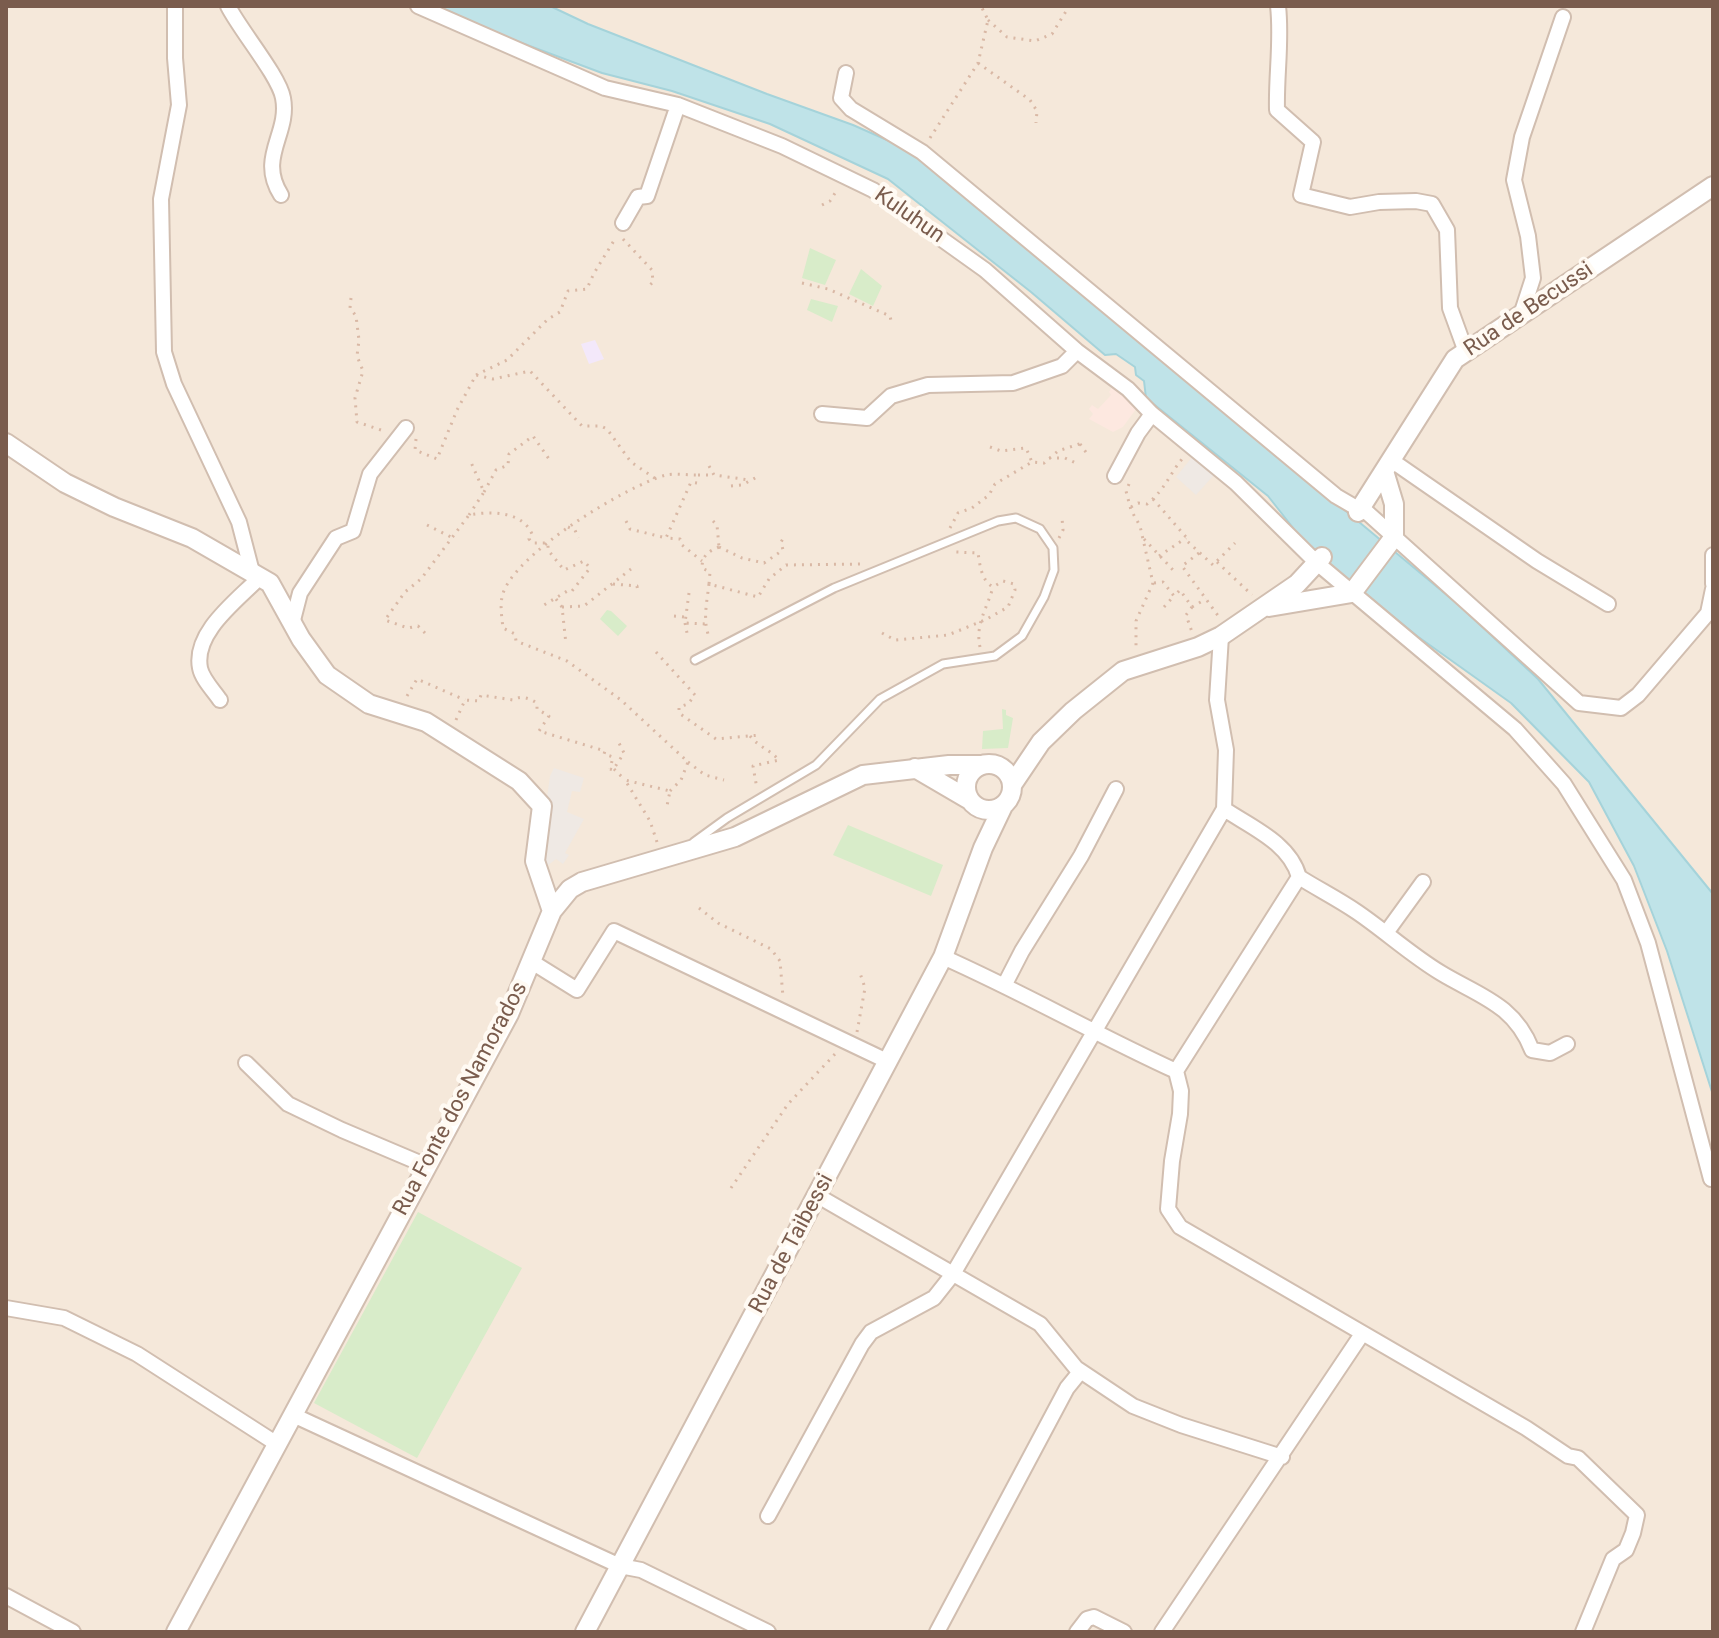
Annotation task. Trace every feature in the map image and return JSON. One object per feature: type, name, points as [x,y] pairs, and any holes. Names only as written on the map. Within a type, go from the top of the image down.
[{"type":"street","points":[[175,6],[179,105],[161,199],[164,352],[174,384],[239,522],[256,575]]},
{"type":"street","points":[[228,6],[282,92],[283,114],[271,168],[281,195]]},
{"type":"street","name":"Kuluhun","points":[[418,6],[605,88],[678,105],[782,146],[873,190],[985,270],[1077,351],[1128,389],[1152,414],[1236,483],[1353,591],[1515,729],[1564,784],[1624,880],[1648,943],[1711,1179]]},
{"type":"street","points":[[1278,6],[1281,28],[1276,75],[1277,110],[1313,142],[1301,195],[1350,207],[1379,202],[1432,204],[1447,230],[1450,308],[1466,352]]},
{"type":"street","points":[[1521,315],[1533,278],[1528,236],[1514,180],[1522,137],[1563,17]]},
{"type":"street","points":[[846,73],[841,98],[851,109],[922,152],[1336,496],[1360,510],[1579,703],[1621,708],[1638,695],[1708,613],[1713,586],[1713,555]]},
{"type":"street","points":[[623,223],[638,197],[647,196],[678,105]]},
{"type":"street","name":"Rua de Becussi","points":[[1360,510],[1455,359],[1713,186]]},
{"type":"street","points":[[822,414],[867,418],[891,396],[928,385],[1013,383],[1062,366],[1077,351]]},
{"type":"street","points":[[1115,476],[1152,414]]},
{"type":"street","points":[[292,624],[300,593],[336,538],[353,531],[370,474],[402,434]]},
{"type":"street","points":[[6,443],[65,483],[114,507],[192,538],[270,583],[292,624],[327,675],[369,704],[426,722],[519,781],[542,806],[535,861],[552,911]]},
{"type":"street","points":[[1262,608],[1353,591],[1392,540],[1394,504],[1388,465]]},
{"type":"street","points":[[1388,465],[1608,604]]},
{"type":"street","points":[[915,768],[988,811],[1003,806],[1012,785],[1041,742],[1073,711],[1123,671],[1198,647],[1225,633],[1297,584],[1320,560]]},
{"type":"street","points":[[220,700],[200,670],[201,649],[212,628],[256,575]]},
{"type":"street","points":[[768,1516],[871,1332],[934,1298],[953,1274],[1224,809],[1226,750],[1217,700],[1225,633]]},
{"type":"street","points":[[983,848],[971,802],[965,792],[968,775],[1041,742]]},
{"type":"street","points":[[989,765],[1005,770],[1012,785]]},
{"type":"street","name":"Rua Fonte dos Namorados","points":[[176,1632],[509,1014],[552,911],[570,889],[582,882],[735,837],[863,775],[915,768],[989,765]]},
{"type":"street","points":[[1005,984],[1081,856],[1116,789]]},
{"type":"street","name":"Rua de Taibessi","points":[[585,1632],[943,957],[983,848],[1003,806]]},
{"type":"street","points":[[1224,809],[1284,849],[1295,863],[1299,877],[1355,911],[1441,973],[1474,989],[1509,1014],[1525,1032],[1532,1050],[1550,1053],[1567,1044]]},
{"type":"street","points":[[1299,877],[1176,1071],[1181,1091],[1180,1114],[1168,1209],[1180,1227],[1526,1428],[1568,1456],[1578,1458],[1637,1515],[1626,1550],[1613,1559],[1583,1632]]},
{"type":"street","points":[[1386,933],[1423,882]]},
{"type":"street","points":[[532,962],[577,990],[614,931],[889,1062]]},
{"type":"street","points":[[943,957],[1005,984],[1094,1033],[1176,1071]]},
{"type":"street","points":[[246,1063],[288,1104],[427,1166]]},
{"type":"street","points":[[818,1196],[1040,1324],[1080,1372],[1133,1406],[1181,1425],[1282,1457]]},
{"type":"street","points":[[6,1308],[64,1318],[137,1354],[277,1444]]},
{"type":"street","points":[[1162,1632],[1362,1334]]},
{"type":"street","points":[[937,1632],[1067,1388],[1080,1372]]},
{"type":"street","points":[[293,1415],[620,1566],[641,1570],[768,1632]]},
{"type":"street","points":[[6,1596],[73,1632]]},
{"type":"street","points":[[1077,1632],[1087,1619],[1094,1617],[1124,1632]]},
{"type":"lane","points":[[683,851],[727,818],[816,765],[880,699],[943,664],[995,656],[1022,636],[1044,597],[1054,570],[1053,548],[1040,529],[1016,518],[976,529],[834,588],[695,660]]},
{"type":"path","points":[[981,6],[988,20],[1007,37],[1035,41],[1052,34],[1068,8]]},
{"type":"path","points":[[922,152],[978,63],[988,20]]},
{"type":"path","points":[[978,63],[1030,100],[1037,111],[1036,123]]},
{"type":"path","points":[[822,205],[830,201],[844,176]]},
{"type":"path","points":[[351,298],[350,308],[356,316],[359,340],[357,356],[363,371],[355,398],[357,422],[417,439],[415,450],[437,459],[457,410],[476,375],[507,360],[548,319],[560,312],[568,291],[587,289],[593,273],[618,233],[652,270],[653,282],[649,286]]},
{"type":"path","points":[[802,283],[828,289],[890,316],[892,325]]},
{"type":"path","points":[[476,375],[493,379],[530,371],[582,426],[607,429],[631,462],[656,479]]},
{"type":"path","points":[[425,633],[418,626],[408,628],[385,620],[405,592],[421,579],[469,515],[496,470],[508,465],[509,454],[533,436],[549,459]]},
{"type":"path","points":[[993,587],[982,574],[978,553],[953,552],[935,546],[958,513],[972,508],[989,495],[995,484],[1032,462],[1044,463],[1058,451],[1085,442]]},
{"type":"path","points":[[1080,444],[1088,455]]},
{"type":"path","points":[[990,447],[1001,451],[1026,448],[1032,462]]},
{"type":"path","points":[[1131,507],[1138,503],[1147,504],[1153,499],[1168,484],[1179,462],[1192,447]]},
{"type":"path","points":[[1049,458],[1065,458],[1078,464]]},
{"type":"path","points":[[470,460],[484,492]]},
{"type":"path","points":[[1124,460],[1132,469],[1126,491],[1144,539],[1153,583],[1136,621],[1136,667]]},
{"type":"path","points":[[709,466],[714,475]]},
{"type":"path","points":[[499,634],[503,628],[502,597],[507,587],[539,547],[585,513],[668,474],[714,475],[749,480]]},
{"type":"path","points":[[666,538],[696,475]]},
{"type":"path","points":[[731,486],[742,485],[757,477]]},
{"type":"path","points":[[691,482],[697,483]]},
{"type":"path","points":[[1153,499],[1213,565],[1235,543]]},
{"type":"path","points":[[469,515],[489,511],[514,517],[530,528],[532,534],[529,539],[532,543],[548,543]]},
{"type":"path","points":[[1053,548],[1063,530],[1062,518]]},
{"type":"path","points":[[626,521],[630,529],[680,539],[682,545],[702,561]]},
{"type":"path","points":[[713,521],[717,525],[719,547]]},
{"type":"path","points":[[427,525],[451,537]]},
{"type":"path","points":[[568,527],[575,530],[578,538]]},
{"type":"path","points":[[715,650],[706,624],[710,572],[702,568],[702,561],[707,552],[719,547],[742,558],[764,563],[783,550],[781,542],[784,537]]},
{"type":"path","points":[[1159,556],[1186,538]]},
{"type":"path","points":[[1144,539],[1174,571]]},
{"type":"path","points":[[544,605],[572,591],[590,568],[584,561],[564,570],[548,550],[548,543]]},
{"type":"path","points":[[1199,553],[1182,566],[1225,633]]},
{"type":"path","points":[[1217,562],[1248,589]]},
{"type":"path","points":[[709,584],[758,597],[769,579],[786,565],[859,563],[881,569]]},
{"type":"path","points":[[562,607],[584,606],[631,569]]},
{"type":"path","points":[[882,633],[895,640],[948,635],[981,621],[1008,607],[1015,590],[1014,584],[1003,581],[993,587],[982,613],[981,621],[978,631],[983,658]]},
{"type":"path","points":[[1153,583],[1163,582],[1174,596]]},
{"type":"path","points":[[613,584],[637,586],[638,592]]},
{"type":"path","points":[[1164,607],[1180,590],[1192,607]]},
{"type":"path","points":[[687,633],[685,617],[689,593]]},
{"type":"path","points":[[556,599],[562,607],[566,644]]},
{"type":"path","points":[[1198,647],[1186,615],[1192,607],[1206,599]]},
{"type":"path","points":[[674,616],[685,617]]},
{"type":"path","points":[[685,623],[706,624]]},
{"type":"path","points":[[503,628],[515,634],[516,641],[567,661],[621,700],[705,775],[724,780]]},
{"type":"path","points":[[656,652],[695,695],[688,704],[679,707],[679,713],[716,739],[760,735]]},
{"type":"path","points":[[390,711],[393,704],[402,704],[417,679],[465,700],[479,701],[481,695],[513,700],[517,697],[529,698],[537,703],[537,709],[549,716],[539,731],[605,751],[604,754],[613,757],[610,769],[625,780],[650,821],[662,857]]},
{"type":"path","points":[[453,727],[465,700]]},
{"type":"path","points":[[750,736],[760,748],[774,754],[779,760],[753,766],[759,799]]},
{"type":"path","points":[[614,769],[624,753],[620,738]]},
{"type":"path","points":[[667,806],[670,791],[681,780],[688,762]]},
{"type":"path","points":[[625,780],[670,791]]},
{"type":"path","points":[[699,908],[718,923],[771,949],[780,961],[784,1012]]},
{"type":"path","points":[[731,1188],[788,1104],[834,1054],[852,1045],[860,1025],[865,988],[859,970]]},
{"type":"shaded area","points":[[6,6],[1713,6],[1713,1632],[6,1632]]},
{"type":"shaded area","points":[[595,340],[604,359],[589,364],[581,344]]},
{"type":"shaded area","points":[[1112,387],[1139,405],[1123,427],[1113,432],[1089,419],[1093,414],[1089,409],[1092,405],[1098,409],[1111,395]]},
{"type":"shaded area","points":[[1197,451],[1213,463],[1214,475],[1196,495],[1176,477]]},
{"type":"shaded area","points":[[554,768],[584,778],[580,792],[572,791],[567,812],[584,819],[565,853],[569,855],[563,864],[556,859],[547,866],[538,860],[550,776]]},
{"type":"green space","points":[[810,248],[836,260],[825,285],[802,278]]},
{"type":"green space","points":[[861,269],[882,286],[873,306],[849,294]]},
{"type":"green space","points":[[811,299],[838,306],[832,322],[807,310]]},
{"type":"green space","points":[[607,610],[627,626],[618,636],[600,619]]},
{"type":"green space","points":[[1002,709],[1013,718],[1008,748],[982,749],[983,731],[1003,729]]},
{"type":"green space","points":[[848,825],[943,865],[931,896],[833,855]]},
{"type":"green space","points":[[418,1212],[522,1268],[417,1458],[314,1403]]},
{"type":"water","points":[[437,6],[550,6],[588,24],[896,144],[931,166],[1460,606],[1538,679],[1713,894],[1713,1095],[1667,951],[1634,866],[1589,782],[1511,703],[1417,636],[1308,547],[1268,496],[1146,398],[1144,381],[1136,375],[1135,367],[1116,354],[1105,355],[888,179],[770,124],[672,91],[602,73],[511,39]]}]
